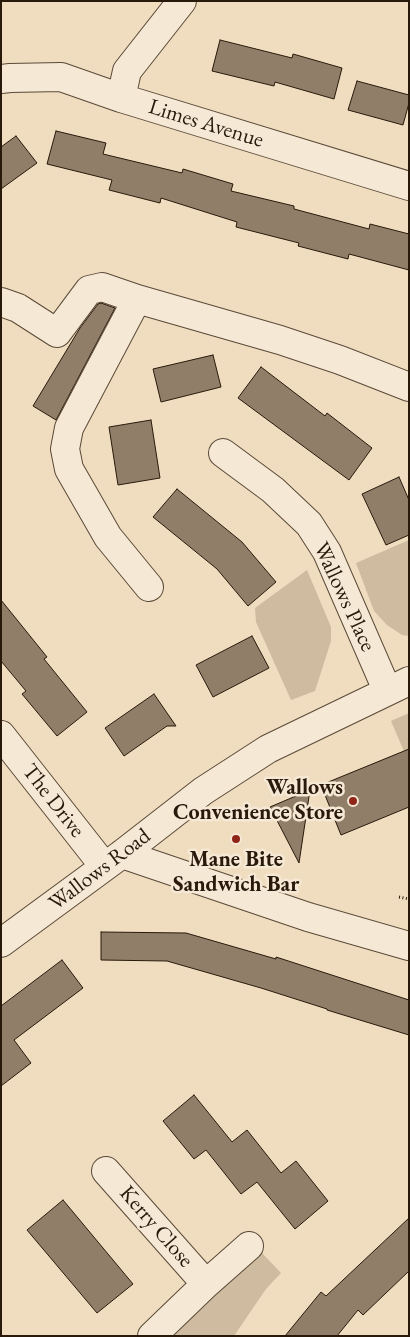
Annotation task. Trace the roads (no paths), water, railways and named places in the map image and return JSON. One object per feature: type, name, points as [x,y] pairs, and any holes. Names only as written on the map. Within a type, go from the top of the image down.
[{"type":"street","points":[[121,98],[127,71],[182,1]]},
{"type":"street","name":"Limes Avenue","points":[[1,80],[10,78],[61,77],[121,98],[409,186]]},
{"type":"street","points":[[1,302],[18,308],[57,333],[89,290],[102,287],[137,299],[280,340],[340,360],[409,387]]},
{"type":"street","points":[[137,299],[69,428],[65,449],[69,469],[108,537],[149,587]]},
{"type":"street","name":"Wallows Place","points":[[222,453],[273,490],[309,524],[327,552],[398,685]]},
{"type":"street","name":"Wallows Road","points":[[1,943],[203,791],[268,749],[398,685]]},
{"type":"street","name":"The Drive","points":[[1,735],[113,860]]},
{"type":"street","points":[[113,860],[409,946]]},
{"type":"street","name":"Kerry Close","points":[[106,1171],[206,1284]]},
{"type":"street","name":"Kerry Close","points":[[152,1336],[249,1246]]},
{"type":"place","name":"Wallows Convenience Store","points":[[353,801]]},
{"type":"place","name":"Mane Bite Sandwich Bar","points":[[236,839]]}]
